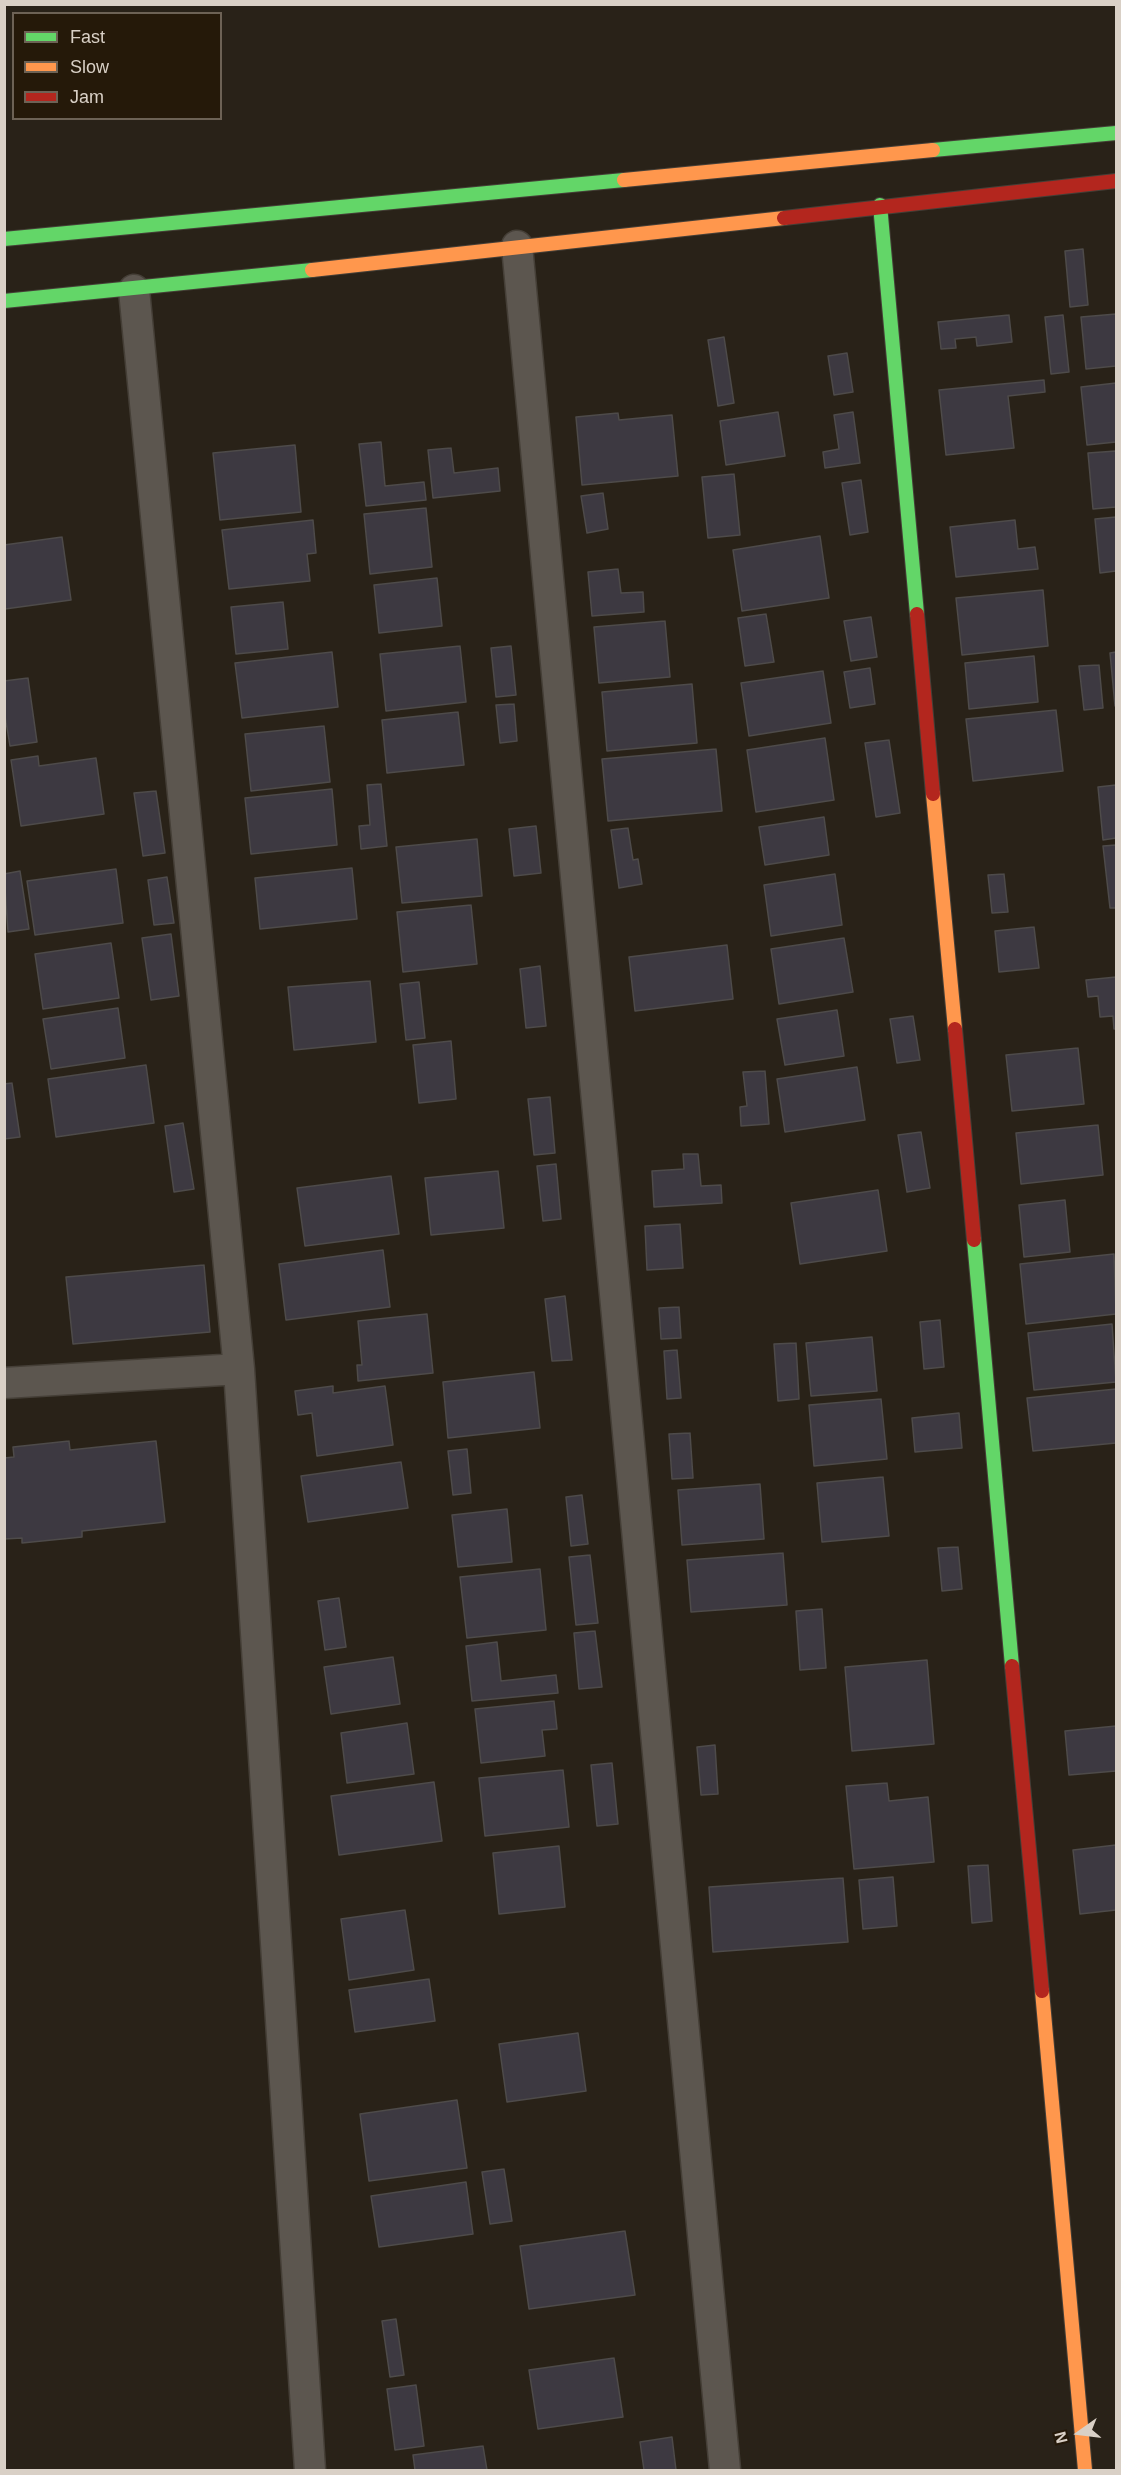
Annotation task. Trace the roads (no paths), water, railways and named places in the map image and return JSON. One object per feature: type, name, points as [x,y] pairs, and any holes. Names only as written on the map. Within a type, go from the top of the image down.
[{"type":"street","points":[[4,239],[695,179],[1116,134]]},
{"type":"street","points":[[4,301],[134,290],[518,246],[701,220],[1116,181]]},
{"type":"street","points":[[879,205],[1085,2470]]},
{"type":"street","points":[[518,246],[725,2470]]},
{"type":"street","points":[[134,290],[239,1369],[310,2470]]},
{"type":"street","points":[[4,1383],[239,1369]]}]
